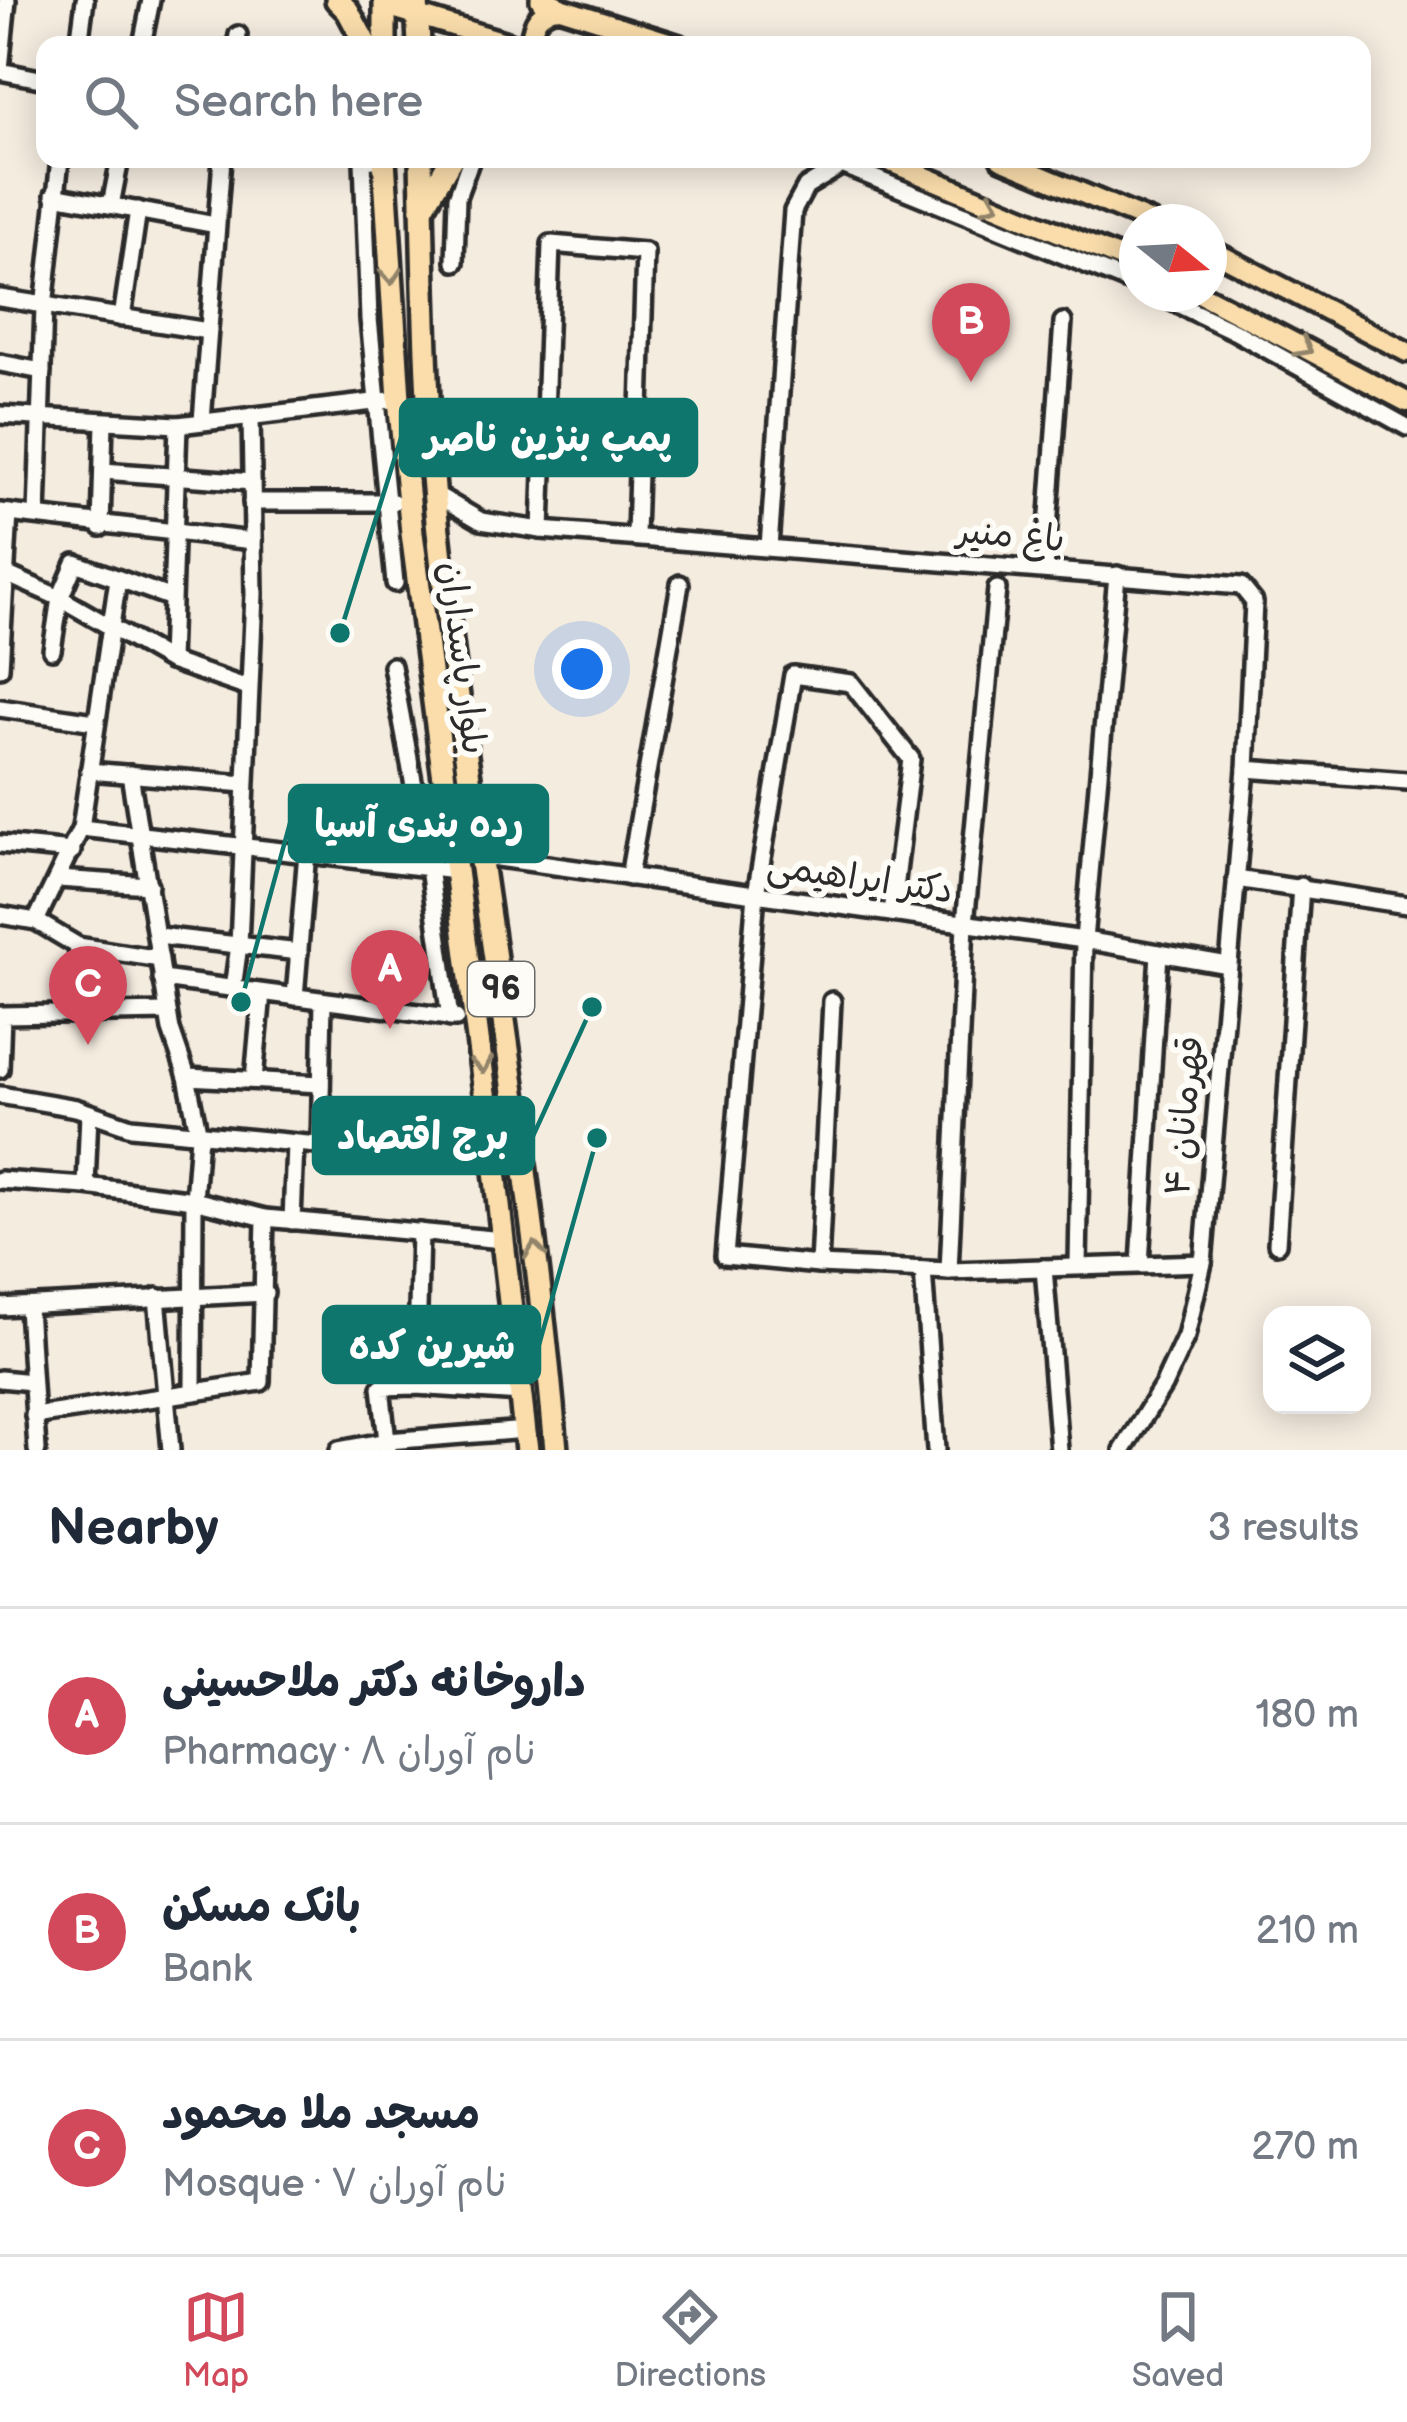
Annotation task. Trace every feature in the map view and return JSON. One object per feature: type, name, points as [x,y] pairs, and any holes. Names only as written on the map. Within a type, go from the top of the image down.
[{"type":"highway","points":[[337,0],[360,36]]},
{"type":"highway","points":[[385,36],[386,3]]},
{"type":"highway","name":"بلوار پاسداران","points":[[384,168],[388,401],[398,501],[456,872],[526,1440]]},
{"type":"highway","name":"بلوار پاسداران","points":[[421,168],[434,494],[548,1352],[556,1450]]},
{"type":"highway","points":[[422,209],[446,168]]},
{"type":"main road","points":[[386,3],[417,8],[491,36]]},
{"type":"main road","points":[[532,36],[533,24],[549,3],[650,36]]},
{"type":"main road","points":[[904,168],[1119,258]]},
{"type":"main road","points":[[1022,168],[1119,209]]},
{"type":"main road","points":[[1227,258],[1407,352]]},
{"type":"main road","points":[[1227,308],[1407,402]]},
{"type":"street","points":[[7,0],[0,70],[36,78]]},
{"type":"street","points":[[80,36],[85,0]]},
{"type":"street","points":[[144,36],[151,0]]},
{"type":"street","points":[[37,515],[44,307],[58,168]]},
{"type":"street","points":[[111,205],[118,168]]},
{"type":"street","points":[[202,421],[221,168]]},
{"type":"street","points":[[455,262],[457,197],[468,168]]},
{"type":"street","points":[[769,547],[793,211],[806,187],[827,168]]},
{"type":"street","points":[[849,168],[1119,278]]},
{"type":"street","points":[[54,195],[217,225]]},
{"type":"street","points":[[122,318],[138,210]]},
{"type":"street","points":[[542,530],[551,244],[645,252],[636,535]]},
{"type":"street","points":[[0,298],[208,331]]},
{"type":"street","points":[[1194,312],[1407,427]]},
{"type":"street","points":[[1045,569],[1063,322]]},
{"type":"street","points":[[0,363],[42,371]]},
{"type":"street","points":[[0,415],[178,425],[388,401]]},
{"type":"street","points":[[233,989],[244,846],[253,542],[251,416]]},
{"type":"street","points":[[101,527],[104,422]]},
{"type":"street","points":[[170,661],[178,425]]},
{"type":"street","points":[[103,470],[252,482]]},
{"type":"street","name":"باغ منیر","points":[[434,494],[481,521],[542,530],[1241,586],[1254,602],[1246,769]]},
{"type":"street","points":[[252,502],[398,501],[395,583]]},
{"type":"street","points":[[0,668],[5,512],[253,542]]},
{"type":"street","points":[[52,650],[60,598],[75,562],[170,596]]},
{"type":"street","points":[[6,574],[60,598],[170,661],[248,688]]},
{"type":"street","points":[[1078,1265],[1084,940],[1117,575]]},
{"type":"street","points":[[36,921],[81,828],[118,579]]},
{"type":"street","points":[[629,877],[680,584]]},
{"type":"street","points":[[949,1271],[965,924],[998,589]]},
{"type":"street","points":[[392,666],[429,868],[450,1018]]},
{"type":"street","points":[[892,913],[910,759],[851,683],[793,675],[756,895],[725,1256],[949,1271],[1203,1263]]},
{"type":"street","points":[[0,708],[95,722]]},
{"type":"street","points":[[1246,769],[1407,781]]},
{"type":"street","name":"قهرمانان ۴","points":[[1123,1450],[1163,1386],[1186,1336],[1203,1263],[1246,769]]},
{"type":"street","points":[[89,771],[245,784]]},
{"type":"street","points":[[130,774],[168,1012],[199,1136],[193,1390]]},
{"type":"street","points":[[81,828],[456,872]]},
{"type":"street","points":[[0,844],[72,851]]},
{"type":"street","points":[[295,997],[307,851]]},
{"type":"street","name":"دکتر ابراهیمی","points":[[483,856],[1084,940],[1228,965]]},
{"type":"street","points":[[58,879],[149,885]]},
{"type":"street","points":[[1236,879],[1407,905]]},
{"type":"street","points":[[1277,1244],[1301,886]]},
{"type":"street","points":[[0,915],[36,921],[79,946],[160,958]]},
{"type":"street","points":[[158,936],[299,952]]},
{"type":"street","points":[[76,1014],[79,946]]},
{"type":"street","points":[[1140,1264],[1159,953]]},
{"type":"street","points":[[162,980],[476,1021]]},
{"type":"street","points":[[254,1080],[262,993]]},
{"type":"street","points":[[320,1147],[323,1001]]},
{"type":"street","points":[[819,1265],[832,1001]]},
{"type":"street","points":[[0,1069],[2,1015],[168,1012]]},
{"type":"street","points":[[187,1077],[321,1084]]},
{"type":"street","points":[[0,1095],[89,1113],[131,1127],[494,1162]]},
{"type":"street","points":[[86,1186],[89,1113]]},
{"type":"street","points":[[292,1221],[295,1144]]},
{"type":"street","points":[[0,1180],[194,1200],[265,1218],[503,1240]]},
{"type":"street","points":[[34,1416],[261,1382],[265,1218]]},
{"type":"street","points":[[416,1386],[420,1232]]},
{"type":"street","points":[[1043,1268],[1059,1450]]},
{"type":"street","points":[[923,1270],[936,1450]]},
{"type":"street","points":[[0,1307],[265,1293]]},
{"type":"street","points":[[158,1297],[171,1450]]},
{"type":"street","points":[[28,1307],[37,1450]]},
{"type":"street","points":[[0,1379],[32,1382]]},
{"type":"street","points":[[388,1445],[381,1388],[521,1393]]},
{"type":"street","points":[[339,1450],[526,1440]]},
{"type":"place","name":"بانک مسکن","points":[[971,382]]},
{"type":"place","name":"پمپ بنزین ناصر","points":[[340,633]]},
{"type":"place","name":"رده بندی آسیا","points":[[241,1002]]},
{"type":"place","name":"برج اقتصاد","points":[[592,1007]]},
{"type":"place","name":"داروخانه دکتر ملاحسینی","points":[[390,1029]]},
{"type":"place","name":"مسجد ملا محمود","points":[[88,1045]]},
{"type":"place","name":"شیرین کده","points":[[597,1138]]}]
